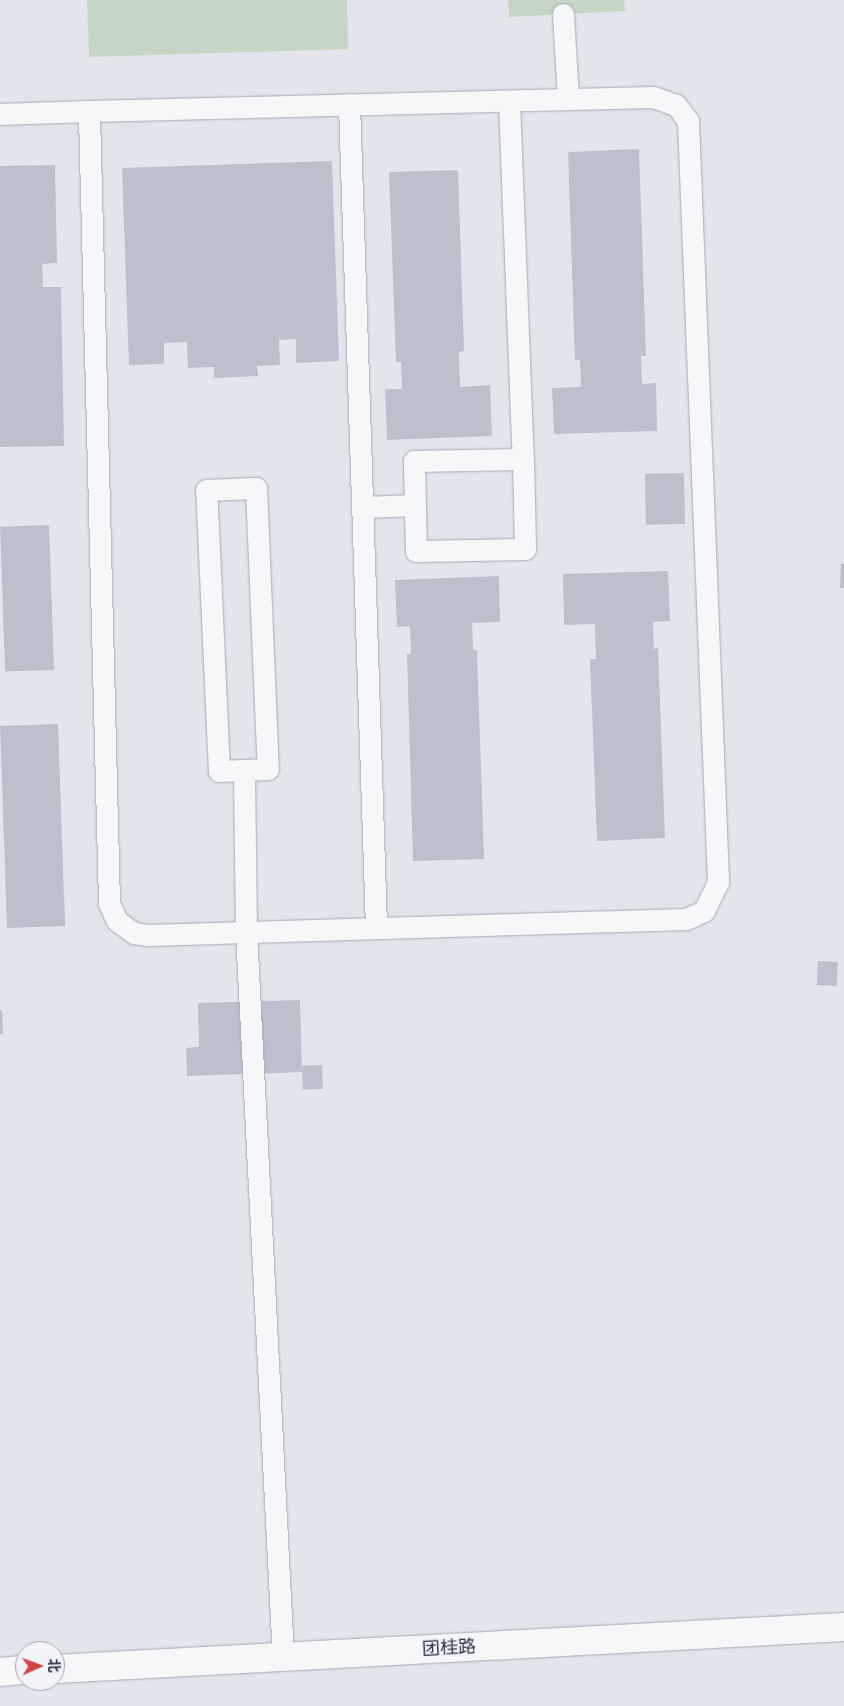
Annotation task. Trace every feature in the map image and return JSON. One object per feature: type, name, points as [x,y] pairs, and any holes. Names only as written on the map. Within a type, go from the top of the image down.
[{"type":"street","points":[[563,14],[568,99]]},
{"type":"street","points":[[0,114],[89,111],[350,104],[654,97],[676,105],[688,121],[718,882],[704,911],[686,919],[246,932],[134,933],[117,921],[109,903],[89,111]]},
{"type":"street","points":[[510,101],[523,459],[525,548],[416,551],[414,461],[523,459]]},
{"type":"street","points":[[350,104],[376,928]]},
{"type":"street","points":[[256,488],[268,769],[244,770],[219,771],[206,490],[256,488]]},
{"type":"street","points":[[363,506],[415,505]]},
{"type":"street","points":[[244,770],[246,932],[283,1657]]},
{"type":"street","name":"团桂路","points":[[65,1668],[844,1627]]},
{"type":"street","points":[[0,1672],[15,1671]]},
{"type":"green space","points":[[87,0],[347,0],[348,49],[89,57]]},
{"type":"green space","points":[[508,0],[624,0],[625,11],[509,17]]},
{"type":"building","points":[[639,149],[646,356],[641,356],[642,384],[656,383],[657,431],[554,434],[552,388],[581,387],[580,360],[575,360],[568,152]]},
{"type":"building","points":[[332,161],[339,361],[296,363],[296,339],[279,340],[280,365],[257,366],[258,376],[214,378],[214,367],[188,368],[187,342],[164,343],[164,364],[129,365],[122,168]]},
{"type":"building","points":[[55,165],[57,263],[42,264],[43,287],[61,287],[64,446],[0,447],[0,166]]},
{"type":"building","points":[[458,170],[464,351],[459,352],[460,387],[490,385],[492,436],[387,440],[385,389],[402,389],[401,362],[396,362],[389,172]]},
{"type":"building","points":[[684,473],[685,524],[646,525],[645,474]]},
{"type":"building","points":[[49,525],[54,670],[5,672],[0,527]]},
{"type":"building","points":[[841,563],[844,564],[844,588],[840,588]]},
{"type":"building","points":[[668,571],[670,621],[653,622],[654,649],[658,648],[665,838],[597,841],[590,659],[596,659],[595,624],[564,625],[563,574]]},
{"type":"building","points":[[499,576],[500,622],[472,623],[473,650],[477,650],[484,859],[413,861],[407,654],[411,654],[410,626],[397,627],[395,580]]},
{"type":"building","points":[[58,724],[65,926],[7,928],[0,726]]},
{"type":"building","points":[[818,961],[838,962],[837,986],[817,985]]},
{"type":"building","points":[[300,1000],[302,1072],[187,1076],[186,1048],[199,1047],[198,1003]]},
{"type":"building","points":[[0,1010],[2,1010],[3,1034],[0,1034]]},
{"type":"building","points":[[322,1065],[323,1089],[303,1090],[302,1066]]}]
